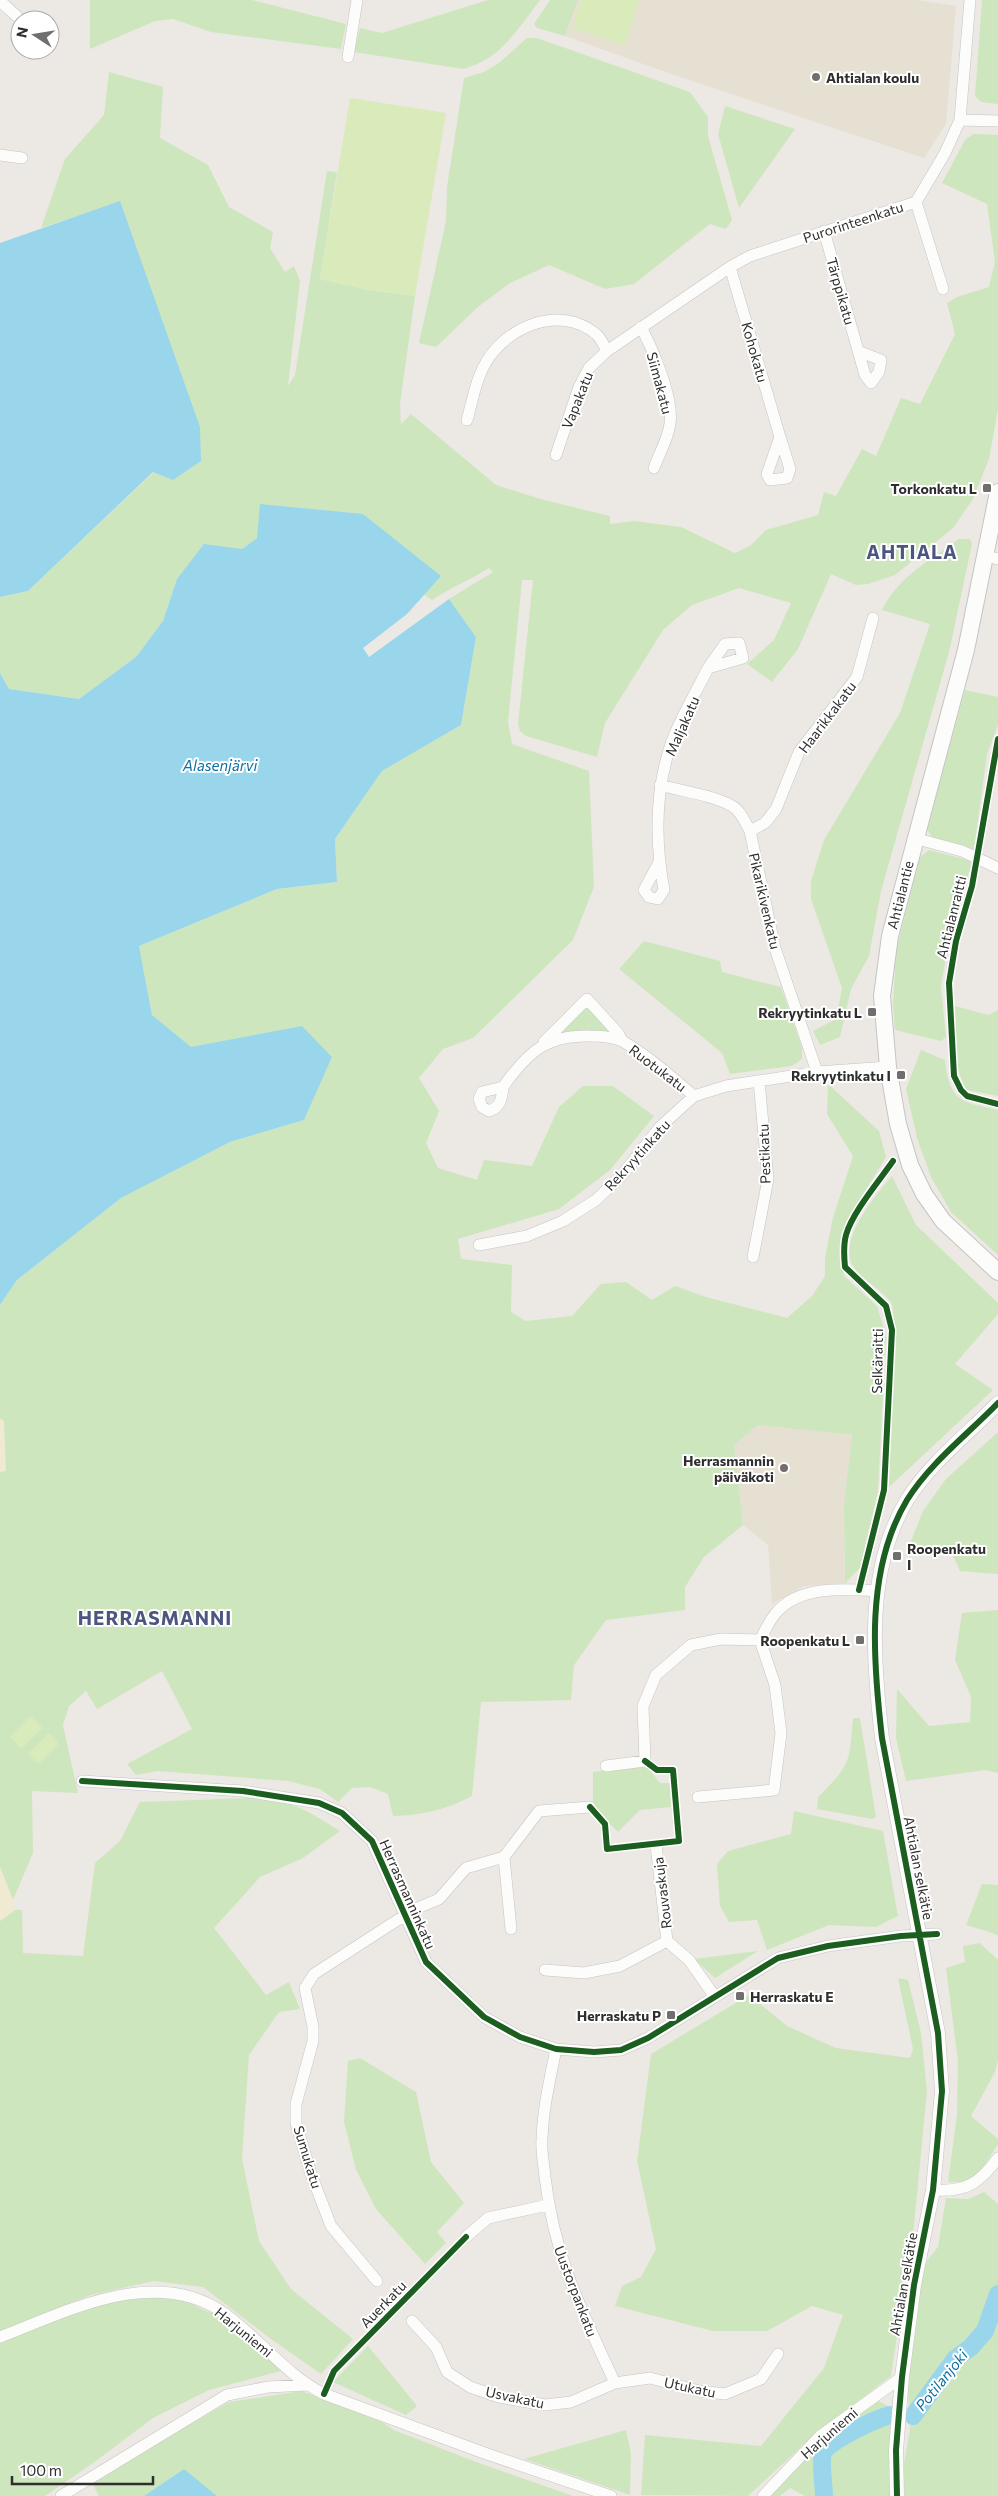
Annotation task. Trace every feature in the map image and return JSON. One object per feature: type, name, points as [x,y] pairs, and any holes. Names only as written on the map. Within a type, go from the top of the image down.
[{"type":"main road","name":"Ahtialantie","points":[[998,492],[992,558],[914,838],[890,936],[882,996],[888,1067],[898,1124],[910,1165],[924,1194],[943,1221],[998,1272]]},
{"type":"street","points":[[348,57],[357,0]]},
{"type":"street","name":"Purorinteenkatu","points":[[607,350],[730,267],[750,256],[916,202],[945,153],[960,120],[970,0]]},
{"type":"street","points":[[0,1],[10,10]]},
{"type":"street","points":[[960,120],[998,121]]},
{"type":"street","points":[[0,155],[22,158]]},
{"type":"street","points":[[916,202],[944,289]]},
{"type":"street","name":"Tärppikatu","points":[[824,231],[858,351]]},
{"type":"street","name":"Kohokatu","points":[[730,267],[780,437]]},
{"type":"street","points":[[468,420],[483,367],[502,343],[524,327],[546,319],[571,322],[597,335],[607,350]]},
{"type":"street","name":"Siimakatu","points":[[641,327],[656,355],[671,411],[670,425],[654,468]]},
{"type":"street","name":"Vapakatu","points":[[556,455],[579,387],[589,368],[607,350]]},
{"type":"street","name":"Haarikkakatu","points":[[750,831],[765,823],[776,809],[799,752],[857,677],[873,618]]},
{"type":"street","name":"Maljakatu","points":[[659,862],[660,785],[671,743],[708,668]]},
{"type":"street","name":"Pikarikivenkatu","points":[[660,785],[733,806],[743,816],[750,831],[775,948],[817,1072]]},
{"type":"street","points":[[914,838],[962,851],[998,868]]},
{"type":"street","name":"Ruotukatu","points":[[503,1087],[517,1067],[587,999],[618,1033],[622,1041]]},
{"type":"street","name":"Ruotukatu","points":[[542,1044],[562,1037],[580,1036],[602,1036],[622,1041],[656,1064],[694,1096]]},
{"type":"street","name":"Rekryytinkatu","points":[[479,1245],[527,1236],[563,1221],[596,1200],[623,1174],[660,1127],[694,1096],[726,1086],[817,1072],[888,1067]]},
{"type":"street","name":"Pestikatu","points":[[753,1257],[768,1179],[759,1081]]},
{"type":"street","name":"Ahtialan selkätie","points":[[897,2496],[896,2450],[902,2377],[914,2285],[933,2190],[942,2091],[938,2032],[882,1738],[877,1694],[875,1642],[878,1591],[885,1555],[894,1525],[908,1499],[925,1476],[998,1403]]},
{"type":"street","points":[[698,1797],[774,1790],[781,1733],[775,1684],[760,1640],[776,1612],[802,1594],[838,1590],[878,1591]]},
{"type":"street","points":[[606,1766],[644,1761],[643,1706],[656,1675],[691,1645],[721,1639],[760,1640]]},
{"type":"street","name":"Herrasmanninkatu","points":[[82,1781],[243,1791],[319,1803],[342,1813],[372,1841],[426,1962],[484,2017],[520,2037],[556,2049],[594,2052],[621,2050],[648,2038],[778,1958],[828,1946],[919,1934],[937,1934]]},
{"type":"street","points":[[404,1916],[439,1899],[466,1868],[504,1857],[539,1811],[590,1807]]},
{"type":"street","name":"Rouvaskuja","points":[[656,1845],[667,1941]]},
{"type":"street","points":[[504,1857],[511,1930]]},
{"type":"street","name":"Sumukatu","points":[[377,2281],[331,2226],[311,2174],[296,2123],[296,2104],[313,2041],[314,2027],[306,1988],[314,1974],[404,1916]]},
{"type":"street","points":[[545,1970],[584,1973],[620,1966],[667,1941],[689,1960],[715,1997]]},
{"type":"street","name":"Uustorpankatu","points":[[556,2049],[544,2105],[541,2142],[548,2205],[563,2264],[575,2296],[615,2382]]},
{"type":"street","points":[[933,2190],[945,2191],[972,2186],[987,2174],[998,2158]]},
{"type":"street","points":[[466,2237],[488,2218],[548,2205]]},
{"type":"street","name":"Harjuniemi","points":[[0,2338],[96,2299],[143,2293],[166,2293],[188,2297],[224,2314],[308,2385],[324,2394],[487,2454],[611,2496]]},
{"type":"street","name":"Usvakatu","points":[[412,2321],[436,2347],[447,2372],[470,2387],[499,2397],[545,2405],[570,2402],[615,2382]]},
{"type":"street","name":"Utukatu","points":[[615,2382],[650,2378],[699,2391],[725,2394],[761,2378],[778,2354]]},
{"type":"street","name":"Harjuniemi","points":[[762,2496],[820,2436],[902,2377]]},
{"type":"street","name":"Harjuniemi","points":[[61,2496],[227,2395],[268,2387],[308,2385]]},
{"type":"shaded area","name":"Ahtialan koulu","points":[[578,0],[916,0],[956,6],[946,124],[924,158],[671,74],[565,36]]},
{"type":"shaded area","points":[[758,1425],[852,1435],[844,1505],[845,1583],[804,1586],[772,1604],[768,1545],[743,1525],[734,1445]]},
{"type":"green space","points":[[90,0],[252,0],[346,24],[341,49],[211,32],[173,19],[155,21],[90,49]]},
{"type":"green space","points":[[488,0],[540,0],[516,32],[498,51],[476,64],[463,69],[354,52],[360,28],[382,33]]},
{"type":"green space","points":[[550,0],[578,0],[565,36],[537,28],[534,24]]},
{"type":"green space","points":[[581,0],[639,0],[625,45],[572,28]]},
{"type":"green space","points":[[982,0],[998,0],[998,104],[981,102],[975,96]]},
{"type":"green space","points":[[527,38],[537,38],[690,92],[708,117],[708,136],[732,220],[726,229],[710,224],[634,284],[605,289],[549,265],[510,283],[479,306],[436,347],[419,343],[446,221],[447,187],[464,78],[484,72],[499,63]]},
{"type":"green space","points":[[109,72],[163,87],[160,138],[208,165],[229,207],[273,232],[270,248],[285,272],[294,266],[300,281],[288,386],[295,375],[327,171],[337,172],[320,279],[369,290],[415,296],[400,404],[401,424],[411,414],[496,485],[544,500],[610,516],[610,524],[634,521],[681,527],[735,553],[750,546],[766,530],[818,515],[824,492],[836,496],[862,449],[876,456],[901,398],[920,404],[955,334],[947,303],[957,297],[989,287],[995,262],[987,204],[942,183],[965,140],[973,134],[998,135],[998,409],[989,459],[973,499],[953,528],[895,575],[868,584],[856,585],[831,574],[798,649],[772,682],[747,664],[774,640],[791,603],[739,588],[692,605],[663,630],[605,723],[597,757],[526,736],[520,731],[518,724],[533,580],[522,580],[508,722],[512,744],[589,771],[594,887],[573,940],[473,1038],[443,1049],[419,1078],[439,1111],[426,1143],[438,1168],[477,1180],[484,1160],[532,1166],[559,1107],[583,1086],[613,1086],[654,1116],[610,1170],[559,1209],[458,1239],[461,1259],[512,1265],[511,1312],[526,1321],[572,1316],[601,1284],[626,1282],[652,1300],[675,1286],[706,1297],[787,1318],[812,1296],[825,1276],[825,1258],[832,1221],[853,1156],[827,1114],[828,1084],[879,1131],[886,1157],[849,1217],[843,1233],[840,1250],[844,1276],[877,1306],[886,1336],[878,1491],[860,1568],[845,1583],[844,1504],[852,1435],[758,1425],[734,1445],[743,1525],[704,1557],[685,1587],[685,1610],[606,1620],[574,1665],[571,1700],[481,1702],[472,1796],[434,1811],[393,1816],[388,1794],[370,1787],[352,1788],[338,1802],[320,1789],[288,1781],[157,1771],[136,1775],[127,1764],[192,1729],[162,1671],[97,1709],[86,1691],[69,1706],[63,1725],[78,1793],[32,1791],[33,1853],[13,1900],[0,1867],[0,1305],[17,1280],[121,1198],[230,1142],[304,1120],[302,1026],[191,1048],[152,1015],[139,946],[277,889],[337,882],[335,839],[382,771],[461,725],[476,637],[449,599],[493,572],[489,568],[432,600],[424,595],[440,576],[257,538],[242,549],[177,579],[163,621],[136,657],[79,699],[9,689],[0,673],[0,597],[28,591],[154,472],[120,202],[41,228],[65,159],[104,115]]},
{"type":"green space","points":[[350,98],[446,113],[415,296],[369,290],[320,279]]},
{"type":"green space","points":[[725,106],[795,129],[739,208],[718,134]]},
{"type":"green space","points":[[959,539],[970,539],[972,544],[949,652],[881,891],[869,956],[851,989],[840,1037],[820,1045],[813,1031],[836,1019],[842,988],[811,899],[811,881],[824,840],[900,713],[930,624],[882,610],[889,598],[906,579],[926,562]]},
{"type":"green space","points":[[965,690],[998,697],[998,725],[987,754],[974,849],[933,838],[927,830]]},
{"type":"green space","points":[[929,850],[972,861],[947,951],[941,986],[946,1037],[941,1041],[895,1030],[893,1005],[896,951],[920,857]]},
{"type":"green space","points":[[644,941],[720,961],[722,972],[781,987],[802,1048],[802,1059],[792,1066],[730,1074],[722,1053],[619,969]]},
{"type":"green space","points":[[955,1006],[989,1015],[998,1010],[998,1096],[967,1090],[962,1081],[956,1050]]},
{"type":"green space","points":[[587,1007],[611,1034],[591,1031],[560,1032],[579,1010]]},
{"type":"green space","points":[[921,1050],[945,1060],[950,1084],[960,1098],[975,1105],[998,1110],[998,1255],[951,1212],[931,1177],[917,1138],[906,1089]]},
{"type":"green space","points":[[892,1176],[916,1225],[998,1303],[998,1314],[955,1364],[993,1390],[888,1488],[895,1329],[893,1307],[887,1297],[855,1269],[849,1254],[851,1242],[861,1217]]},
{"type":"green space","points":[[998,1432],[998,1574],[960,1571],[951,1551],[905,1556],[923,1511],[946,1479]]},
{"type":"green space","points":[[998,1610],[998,1773],[985,1770],[906,1781],[896,1738],[897,1689],[929,1726],[970,1722],[971,1697],[955,1660],[962,1613]]},
{"type":"green space","points":[[31,1716],[43,1728],[21,1749],[10,1737]]},
{"type":"green space","points":[[853,1718],[860,1718],[876,1817],[872,1819],[817,1809],[818,1797],[843,1770],[849,1755]]},
{"type":"green space","points":[[49,1733],[59,1744],[39,1764],[28,1754]]},
{"type":"green space","points":[[641,1767],[648,1768],[660,1783],[670,1783],[671,1807],[640,1810],[618,1832],[593,1806],[593,1772]]},
{"type":"green space","points":[[249,1798],[277,1801],[297,1807],[340,1831],[303,1858],[260,1877],[214,1928],[266,1995],[289,1982],[300,2009],[279,2012],[249,2055],[242,2159],[259,2241],[291,2289],[353,2339],[321,2374],[271,2339],[203,2287],[154,2281],[91,2295],[0,2331],[0,1921],[15,1910],[22,1910],[23,1953],[83,1956],[95,1863],[120,1841],[140,1802]]},
{"type":"green space","points":[[794,1811],[883,1831],[898,1916],[876,1927],[829,1925],[767,1950],[757,1920],[729,1922],[720,1906],[717,1864],[728,1851],[791,1834]]},
{"type":"green space","points":[[982,1884],[998,1885],[998,1936],[966,1925]]},
{"type":"green space","points":[[980,1943],[998,1960],[998,2060],[995,2072],[971,2116],[998,2139],[998,2144],[984,2166],[973,2177],[958,2182],[948,2182],[957,2115],[958,2061],[946,1968],[965,1962],[963,1946]]},
{"type":"green space","points":[[758,1951],[715,1978],[694,1959]]},
{"type":"green space","points":[[898,1978],[908,1980],[921,2033],[927,2091],[914,2225],[891,2376],[817,2432],[748,2496],[641,2495],[645,2435],[761,2446],[824,2368],[843,2315],[812,2306],[767,2331],[713,2331],[615,2306],[622,2286],[641,2277],[656,2249],[637,2161],[651,2054],[749,1995],[787,2026],[836,2048],[910,2058],[913,2049]]},
{"type":"green space","points":[[360,2058],[416,2092],[431,2162],[464,2203],[437,2232],[446,2243],[425,2264],[376,2209],[356,2170],[344,2122],[348,2061]]},
{"type":"green space","points":[[984,2192],[998,2204],[998,2496],[905,2496],[903,2468],[910,2430],[907,2370],[922,2267],[938,2247],[946,2198],[968,2199]]},
{"type":"green space","points":[[145,2296],[186,2301],[208,2312],[219,2314],[284,2370],[209,2390],[153,2418],[45,2496],[0,2496],[0,2342],[99,2302]]},
{"type":"green space","points":[[368,2346],[417,2406],[406,2415],[333,2382]]},
{"type":"green space","points":[[302,2391],[382,2422],[394,2430],[476,2462],[573,2496],[217,2496],[184,2470],[144,2496],[99,2496],[91,2481],[229,2402]]},
{"type":"green space","points":[[877,2400],[891,2408],[889,2476],[893,2496],[805,2496],[790,2488],[780,2496],[768,2496],[788,2474]]},
{"type":"green space","points":[[626,2430],[631,2453],[630,2495],[524,2459]]},
{"type":"sand","points":[[0,1418],[4,1421],[6,1471],[0,1472]]},
{"type":"sand","points":[[0,1867],[15,1910],[0,1921]]},
{"type":"water","points":[[120,201],[200,427],[201,461],[173,480],[153,472],[28,591],[0,597],[0,243]]},
{"type":"water","name":"Alasenjärvi","points":[[260,504],[363,514],[441,576],[407,614],[363,648],[369,657],[449,599],[476,637],[461,725],[382,771],[335,839],[337,882],[277,889],[139,946],[152,1015],[191,1047],[302,1026],[332,1057],[304,1120],[230,1142],[121,1198],[17,1280],[0,1305],[0,673],[9,689],[79,699],[136,657],[163,621],[177,579],[204,544],[242,549],[257,538]]},
{"type":"water","points":[[184,2469],[217,2496],[144,2496]]},
{"type":"waterway","name":"Potilanjoki","points":[[913,2416],[955,2359],[971,2347],[985,2331],[998,2294]]},
{"type":"waterway","name":"Potilanjoki","points":[[824,2496],[822,2462],[823,2453],[827,2448],[853,2431],[890,2415]]},
{"type":"cycle path","name":"Ahtialanraitti","points":[[998,739],[972,886],[956,941],[949,983],[954,1076],[961,1090],[967,1096],[998,1104]]},
{"type":"cycle path","name":"Selkäraitti","points":[[859,1590],[884,1490],[892,1330],[886,1306],[845,1267],[844,1247],[846,1235],[854,1217],[866,1197],[893,1161]]},
{"type":"cycle path","points":[[897,2496],[896,2450],[902,2377],[914,2285],[933,2190],[942,2091],[938,2033],[882,1738],[876,1678],[875,1616],[884,1556],[893,1527],[907,1500],[916,1486],[938,1461],[998,1403]]},
{"type":"cycle path","points":[[590,1807],[605,1824],[607,1849],[679,1841],[673,1770],[657,1770],[645,1761]]},
{"type":"cycle path","points":[[82,1781],[243,1791],[319,1803],[342,1813],[372,1841],[426,1962],[484,2017],[520,2037],[556,2049],[594,2052],[621,2050],[648,2038],[778,1958],[828,1946],[901,1936],[937,1934]]},
{"type":"cycle path","name":"Auerkatu","points":[[324,2394],[334,2371],[466,2237]]},
{"type":"place","name":"Ahtialan koulu","points":[[816,77]]},
{"type":"place","name":"Torkonkatu L","points":[[987,488]]},
{"type":"place","name":"Rekryytinkatu L","points":[[872,1012]]},
{"type":"place","name":"Rekryytinkatu I","points":[[901,1075]]},
{"type":"place","name":"Herrasmannin päiväkoti","points":[[784,1468]]},
{"type":"place","name":"Roopenkatu I","points":[[897,1556]]},
{"type":"place","name":"Roopenkatu L","points":[[860,1640]]},
{"type":"place","name":"Herraskatu E","points":[[740,1996]]},
{"type":"place","name":"Herraskatu P","points":[[671,2015]]},
{"type":"district","name":"AHTIALA","points":[[912,551]]},
{"type":"district","name":"HERRASMANNI","points":[[155,1617]]}]
